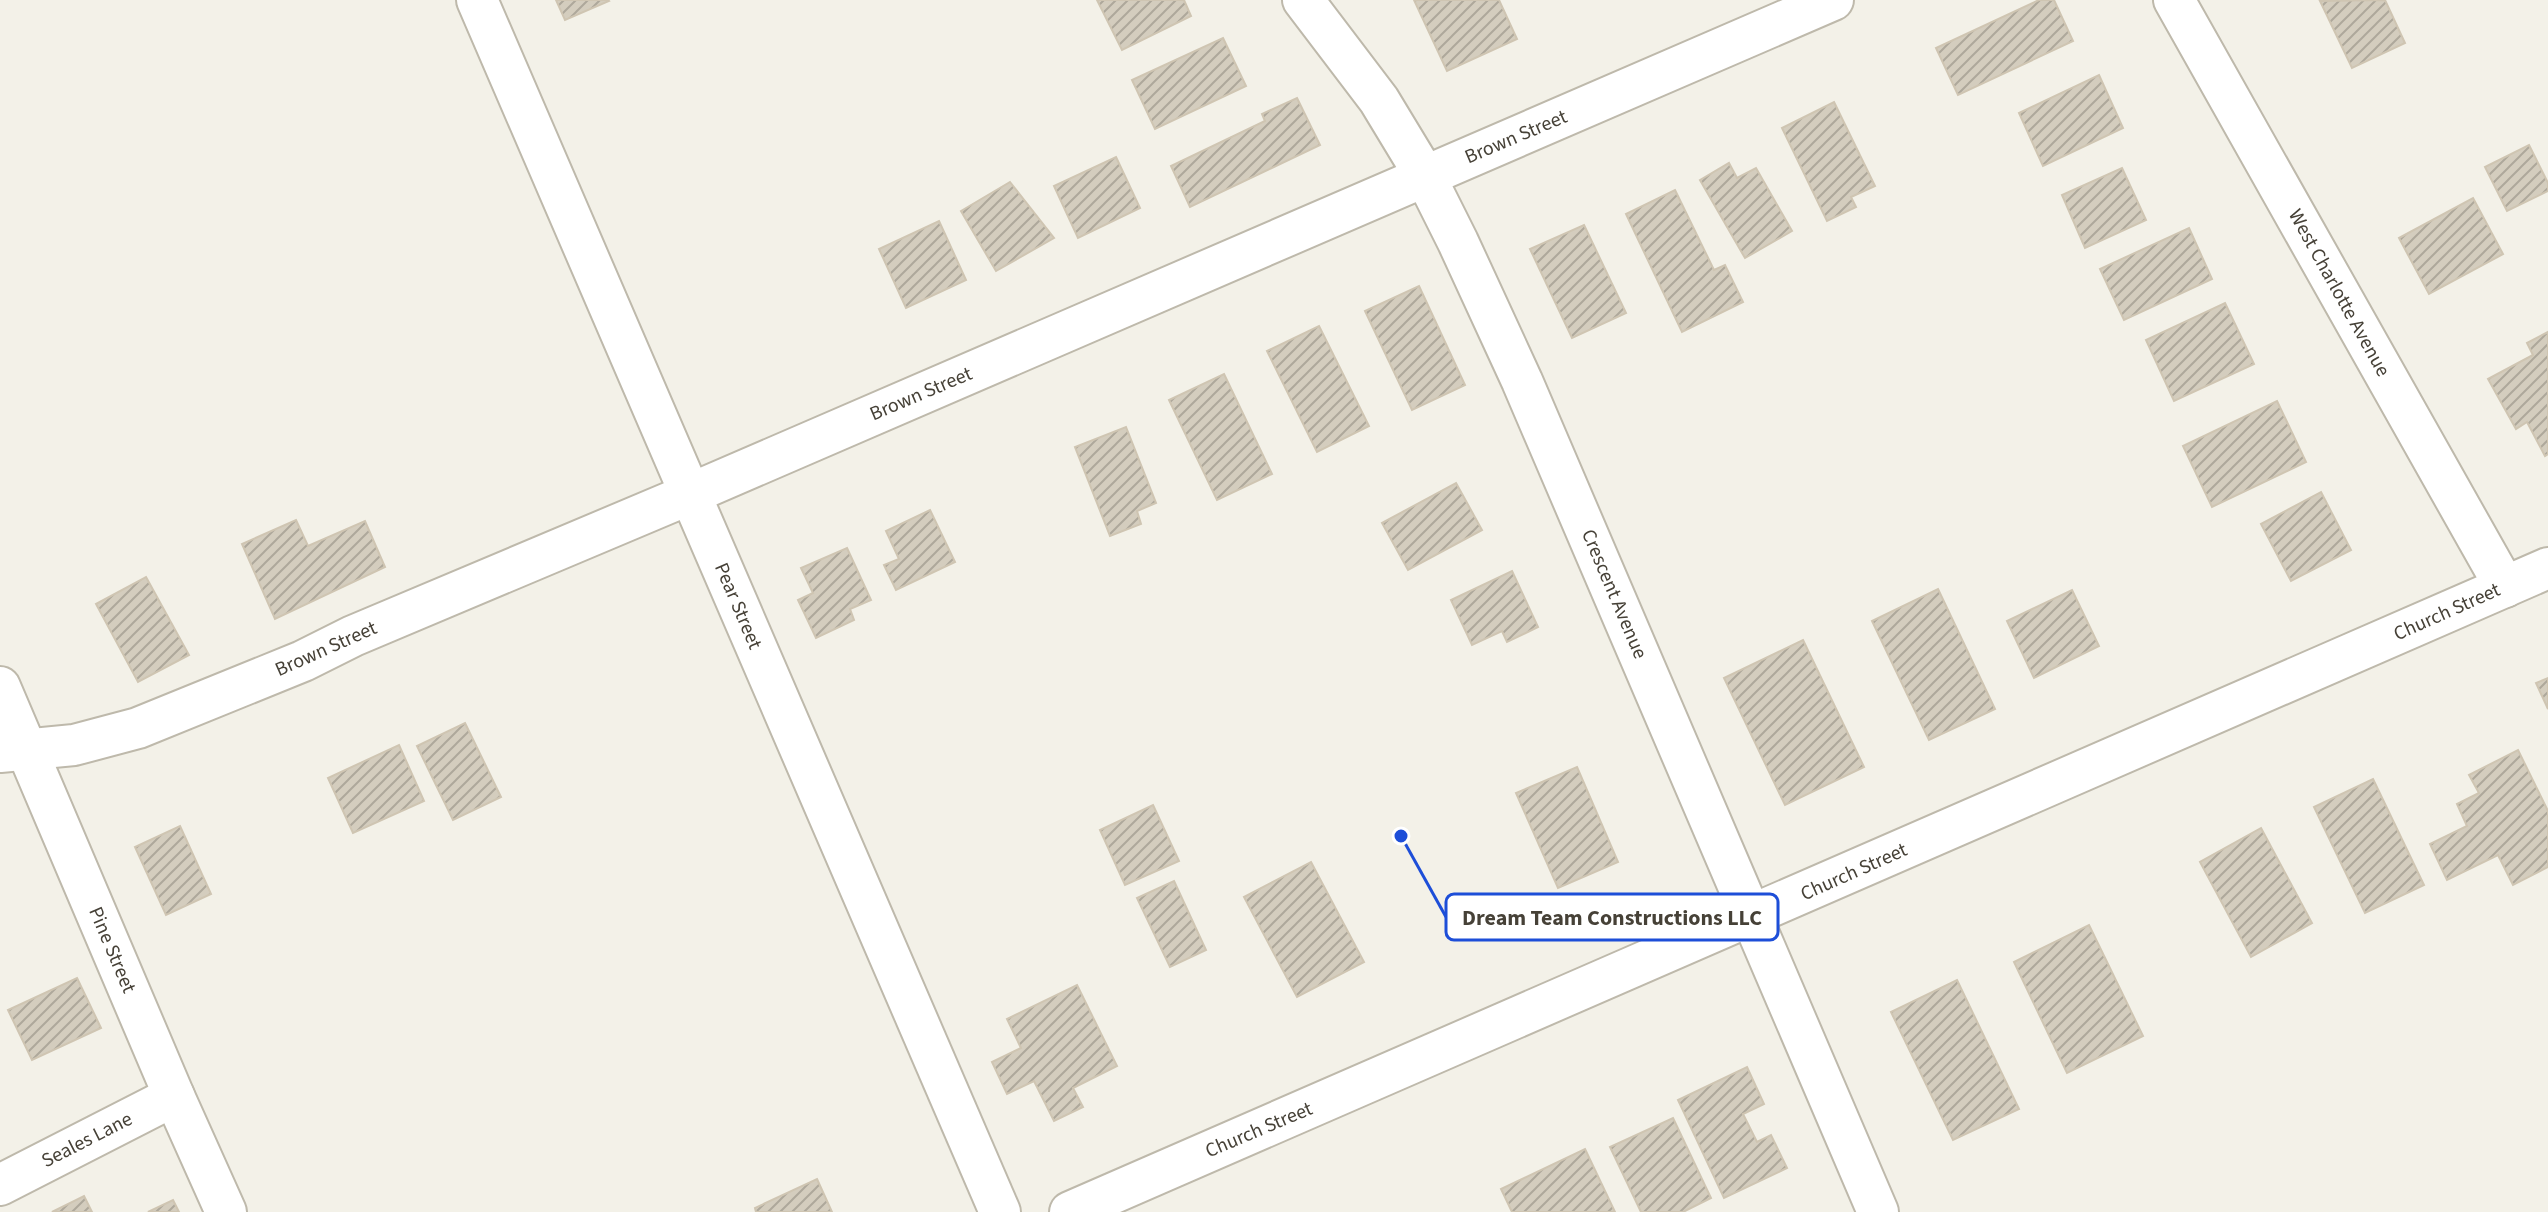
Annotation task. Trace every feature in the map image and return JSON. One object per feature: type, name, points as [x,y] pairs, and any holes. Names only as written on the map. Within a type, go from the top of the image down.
[{"type":"street","name":"Pear Street","points":[[477,0],[1000,1212]]},
{"type":"street","name":"Crescent Avenue","points":[[1303,0],[1379,100],[1425,176],[1529,396],[1878,1212]]},
{"type":"street","name":"Brown Street","points":[[13,750],[74,745],[138,728],[303,661],[353,636],[690,494],[1833,0]]},
{"type":"street","name":"West Charlotte Avenue","points":[[2174,0],[2505,587]]},
{"type":"street","name":"Church Street","points":[[1070,1212],[2548,568]]},
{"type":"street","name":"Pine Street","points":[[0,687],[13,750],[226,1212]]},
{"type":"street","name":"Seales Lane","points":[[0,1185],[174,1096]]},
{"type":"building","points":[[556,0],[608,0],[609,1],[565,20]]},
{"type":"building","points":[[1097,0],[1184,0],[1191,16],[1122,50]]},
{"type":"building","points":[[1414,0],[1499,0],[1517,39],[1447,71]]},
{"type":"building","points":[[2039,0],[2054,0],[2073,41],[1958,95],[1936,48]]},
{"type":"building","points":[[2385,0],[2405,43],[2352,68],[2320,1]]},
{"type":"building","points":[[1223,38],[1246,86],[1155,129],[1132,80]]},
{"type":"building","points":[[2099,75],[2123,128],[2043,166],[2019,113]]},
{"type":"building","points":[[1297,98],[1320,145],[1190,207],[1171,166],[1265,121],[1262,114]]},
{"type":"building","points":[[1834,102],[1875,186],[1851,197],[1856,207],[1827,221],[1782,128]]},
{"type":"building","points":[[2529,145],[2548,183],[2548,191],[2507,211],[2485,167]]},
{"type":"building","points":[[1116,157],[1140,208],[1078,238],[1054,186]]},
{"type":"building","points":[[1729,163],[1737,178],[1756,168],[1792,231],[1745,258],[1700,180]]},
{"type":"building","points":[[2122,168],[2146,220],[2085,248],[2062,195]]},
{"type":"building","points":[[1010,182],[1054,238],[996,271],[961,211]]},
{"type":"building","points":[[1675,190],[1714,270],[1725,265],[1743,302],[1682,332],[1626,214]]},
{"type":"building","points":[[2473,198],[2503,254],[2429,294],[2399,238]]},
{"type":"building","points":[[939,221],[966,280],[906,308],[879,249]]},
{"type":"building","points":[[1584,225],[1626,313],[1572,338],[1530,249]]},
{"type":"building","points":[[2189,228],[2212,279],[2124,320],[2100,269]]},
{"type":"building","points":[[1419,286],[1465,385],[1412,410],[1365,311]]},
{"type":"building","points":[[2225,303],[2254,364],[2174,401],[2146,340]]},
{"type":"building","points":[[1319,326],[1369,426],[1317,452],[1267,351]]},
{"type":"building","points":[[2548,332],[2548,454],[2545,456],[2527,422],[2516,429],[2488,379],[2533,355],[2527,343]]},
{"type":"building","points":[[1224,374],[1272,474],[1217,500],[1169,400]]},
{"type":"building","points":[[2277,401],[2306,462],[2212,507],[2183,446]]},
{"type":"building","points":[[1126,427],[1156,503],[1137,511],[1141,524],[1110,536],[1075,447]]},
{"type":"building","points":[[1456,483],[1482,530],[1408,570],[1382,523]]},
{"type":"building","points":[[2321,492],[2351,550],[2291,581],[2261,524]]},
{"type":"building","points":[[930,510],[955,562],[896,590],[884,565],[899,559],[886,531]]},
{"type":"building","points":[[296,520],[308,546],[365,521],[385,567],[275,619],[242,544]]},
{"type":"building","points":[[847,548],[871,600],[850,609],[854,620],[816,638],[798,600],[813,593],[801,568]]},
{"type":"building","points":[[1512,571],[1538,627],[1507,642],[1502,631],[1472,645],[1451,600]]},
{"type":"building","points":[[146,577],[189,655],[138,682],[96,604]]},
{"type":"building","points":[[1938,589],[1995,709],[1929,740],[1872,621]]},
{"type":"building","points":[[2072,590],[2099,646],[2034,678],[2007,621]]},
{"type":"building","points":[[1803,640],[1864,767],[1785,805],[1724,678]]},
{"type":"building","points":[[2548,678],[2548,709],[2536,683]]},
{"type":"building","points":[[465,723],[501,797],[453,820],[417,746]]},
{"type":"building","points":[[399,745],[424,801],[353,833],[328,778]]},
{"type":"building","points":[[2518,750],[2548,811],[2548,867],[2513,885],[2498,855],[2447,880],[2430,844],[2467,826],[2457,804],[2479,793],[2469,775]]},
{"type":"building","points":[[1577,767],[1618,862],[1558,888],[1516,793]]},
{"type":"building","points":[[2373,779],[2424,885],[2365,913],[2314,807]]},
{"type":"building","points":[[1153,805],[1179,861],[1125,885],[1100,830]]},
{"type":"building","points":[[180,826],[211,894],[166,915],[135,847]]},
{"type":"building","points":[[2261,828],[2312,923],[2251,957],[2200,862]]},
{"type":"building","points":[[1311,862],[1364,962],[1297,997],[1244,897]]},
{"type":"building","points":[[1174,881],[1206,950],[1170,967],[1137,898]]},
{"type":"building","points":[[2089,925],[2143,1036],[2067,1073],[2014,962]]},
{"type":"building","points":[[77,978],[101,1028],[32,1060],[8,1010]]},
{"type":"building","points":[[1957,980],[2019,1109],[1953,1140],[1891,1012]]},
{"type":"building","points":[[1077,985],[1117,1066],[1073,1088],[1083,1107],[1054,1121],[1034,1081],[1007,1094],[992,1062],[1021,1048],[1007,1019]]},
{"type":"building","points":[[1747,1067],[1764,1104],[1743,1114],[1757,1142],[1771,1135],[1787,1168],[1724,1198],[1678,1100]]},
{"type":"building","points":[[1673,1118],[1711,1198],[1683,1212],[1641,1212],[1610,1147]]},
{"type":"building","points":[[1585,1149],[1615,1212],[1512,1212],[1501,1189]]},
{"type":"building","points":[[817,1179],[832,1212],[756,1212],[755,1208]]},
{"type":"building","points":[[84,1196],[92,1212],[52,1212]]},
{"type":"building","points":[[173,1200],[179,1212],[148,1212]]},
{"type":"place","name":"Dream Team Constructions LLC","points":[[1401,836]]}]
